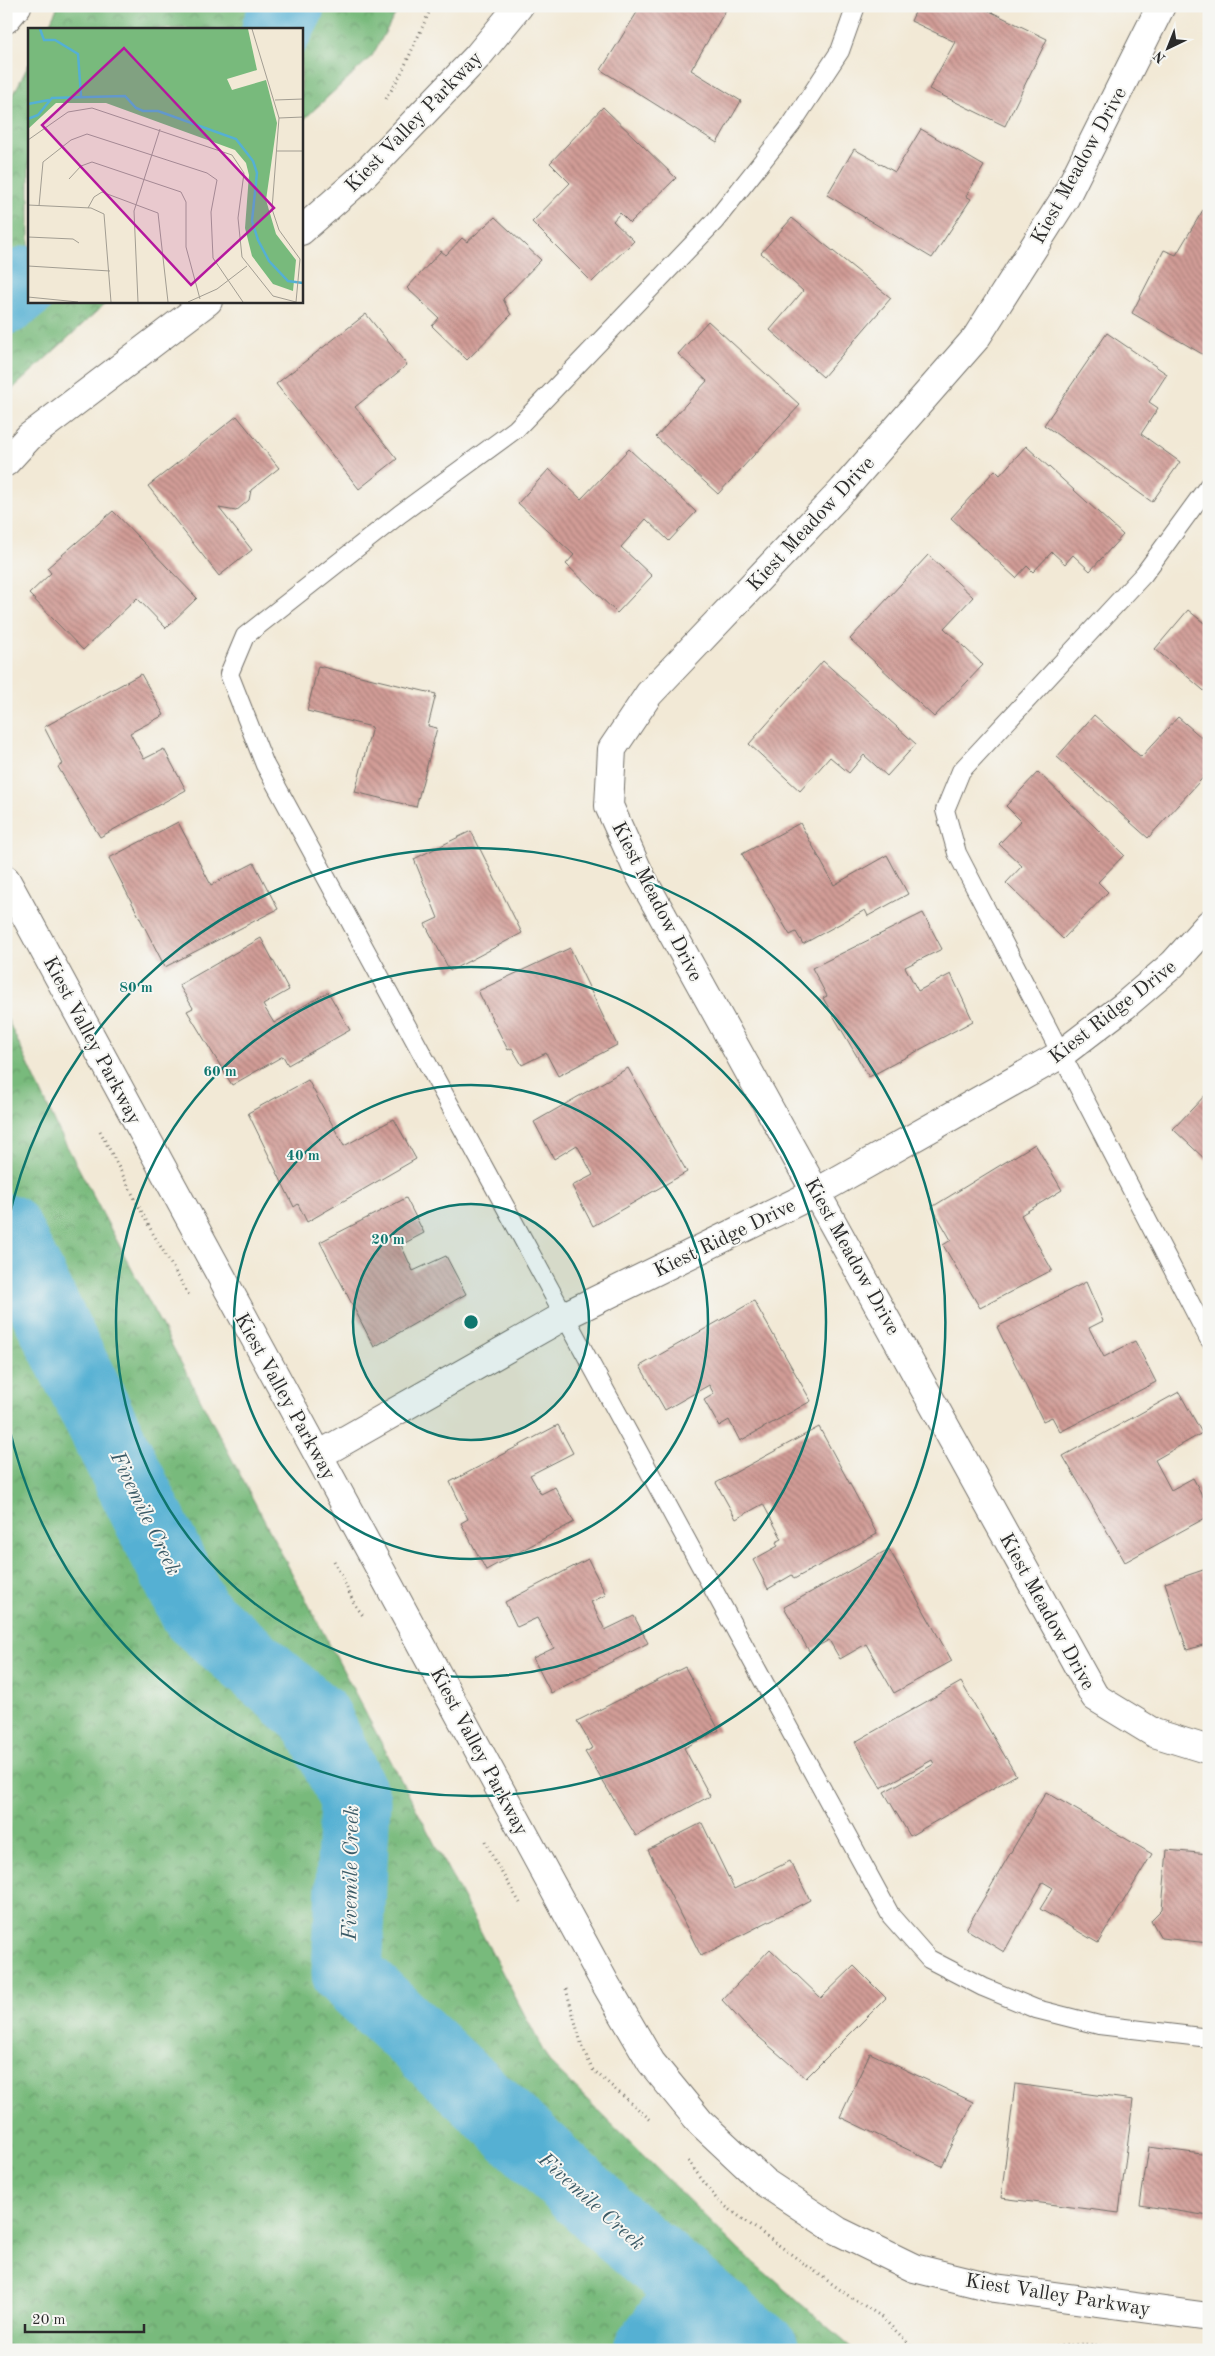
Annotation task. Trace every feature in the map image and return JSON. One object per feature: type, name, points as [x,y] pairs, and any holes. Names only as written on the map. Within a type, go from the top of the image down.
[{"type":"street","points":[[6,19],[16,6]]},
{"type":"street","name":"Kiest Valley Parkway","points":[[302,230],[358,181],[477,57],[519,6]]},
{"type":"street","name":"Kiest Meadow Drive","points":[[1161,6],[1065,198],[976,338],[842,490],[649,694],[612,749],[609,806],[639,873],[1095,1697],[1154,1733],[1209,1750]]},
{"type":"street","points":[[6,462],[29,437],[207,302]]},
{"type":"street","name":"Kiest Valley Parkway","points":[[6,880],[605,1983],[651,2062],[702,2123],[764,2182],[838,2231],[914,2268],[995,2288],[1209,2317]]},
{"type":"street","name":"Kiest Ridge Drive","points":[[319,1455],[564,1316],[817,1192],[1060,1055],[1124,1006],[1173,964],[1209,924]]},
{"type":"lane","points":[[856,6],[840,51],[791,124],[715,221],[516,429],[400,514],[245,636],[229,674],[265,765],[891,1916],[929,1959],[983,1988],[1036,2009],[1099,2025],[1209,2038]]},
{"type":"lane","points":[[1209,485],[1144,574],[961,771],[945,810],[957,853],[1060,1055],[1209,1339]]},
{"type":"path","points":[[384,103],[401,74],[432,6]]},
{"type":"path","points":[[1026,2350],[1083,2344],[1138,2350]]},
{"type":"green space","points":[[58,6],[400,6],[372,56],[302,121],[302,28],[47,28]]},
{"type":"green space","points":[[28,66],[28,302],[107,302],[6,395],[6,109]]},
{"type":"green space","points":[[6,1016],[59,1131],[550,2063],[740,2251],[854,2350],[6,2350]]},
{"type":"building","points":[[641,6],[728,6],[691,70],[741,101],[717,143],[601,70]]},
{"type":"building","points":[[918,6],[979,6],[1047,39],[1005,126],[929,89],[955,42],[911,21]]},
{"type":"building","points":[[603,107],[676,178],[630,223],[620,213],[613,221],[634,241],[592,282],[532,222],[570,183],[550,163]]},
{"type":"building","points":[[921,129],[984,166],[966,196],[971,199],[932,258],[827,195],[854,149],[895,172]]},
{"type":"building","points":[[1203,210],[1209,214],[1209,358],[1132,313],[1164,250],[1176,255]]},
{"type":"building","points":[[495,217],[541,260],[503,299],[511,315],[467,360],[432,326],[439,318],[407,288],[441,251],[446,255],[462,238],[467,242]]},
{"type":"building","points":[[792,218],[891,298],[823,377],[770,330],[803,291],[761,253]]},
{"type":"building","points":[[366,314],[407,365],[355,407],[397,459],[359,489],[276,384]]},
{"type":"building","points":[[708,321],[800,405],[718,494],[656,437],[707,381],[678,354]]},
{"type":"building","points":[[1107,333],[1167,374],[1149,402],[1158,408],[1141,434],[1180,462],[1152,502],[1044,425]]},
{"type":"building","points":[[237,416],[279,468],[251,490],[249,500],[236,511],[219,508],[252,550],[219,576],[148,486]]},
{"type":"building","points":[[1026,446],[1123,535],[1090,571],[1073,555],[1065,564],[1052,552],[1033,572],[1027,566],[1016,578],[951,518],[995,470],[1000,475]]},
{"type":"building","points":[[629,449],[696,512],[669,541],[646,519],[621,547],[652,576],[617,613],[566,564],[574,555],[518,503],[549,469],[581,499]]},
{"type":"building","points":[[113,511],[197,598],[166,628],[137,598],[83,650],[29,594],[51,573],[47,568]]},
{"type":"building","points":[[928,555],[973,597],[944,628],[983,665],[934,717],[850,639]]},
{"type":"building","points":[[1188,610],[1209,627],[1209,695],[1155,649]]},
{"type":"building","points":[[823,661],[916,744],[887,776],[864,755],[849,773],[830,757],[800,791],[749,744]]},
{"type":"building","points":[[318,666],[436,694],[428,726],[437,728],[416,807],[355,792],[372,727],[307,711]]},
{"type":"building","points":[[141,674],[164,715],[130,733],[144,759],[164,749],[186,790],[100,837],[58,767],[63,764],[44,727]]},
{"type":"building","points":[[1094,715],[1141,757],[1178,717],[1209,744],[1209,771],[1148,838],[1057,757]]},
{"type":"building","points":[[1038,772],[1124,855],[1098,882],[1108,892],[1063,939],[1006,883],[1022,866],[999,844],[1021,821],[1006,806]]},
{"type":"building","points":[[178,822],[211,885],[254,863],[278,909],[165,967],[109,858]]},
{"type":"building","points":[[800,823],[834,885],[887,855],[908,894],[868,916],[865,910],[803,944],[796,932],[790,935],[742,854]]},
{"type":"building","points":[[471,831],[522,933],[450,971],[425,924],[438,918],[414,859]]},
{"type":"building","points":[[923,913],[942,949],[905,967],[918,991],[951,974],[973,1021],[869,1077],[823,998],[827,996],[812,968]]},
{"type":"building","points":[[261,938],[289,990],[263,1005],[274,1023],[328,992],[350,1030],[288,1065],[283,1056],[232,1085],[187,1011],[193,1008],[179,985]]},
{"type":"building","points":[[570,948],[617,1045],[558,1076],[546,1053],[522,1065],[512,1048],[508,1050],[478,991]]},
{"type":"building","points":[[628,1068],[687,1172],[593,1226],[572,1186],[593,1175],[577,1145],[554,1159],[534,1122]]},
{"type":"building","points":[[308,1080],[344,1146],[394,1119],[416,1159],[307,1222],[298,1204],[294,1207],[248,1113]]},
{"type":"building","points":[[1209,1091],[1209,1163],[1173,1129]]},
{"type":"building","points":[[1035,1144],[1062,1190],[1021,1215],[1052,1270],[980,1308],[943,1245],[951,1240],[932,1207]]},
{"type":"building","points":[[406,1198],[424,1233],[401,1245],[413,1271],[446,1256],[466,1294],[374,1347],[320,1242]]},
{"type":"building","points":[[1086,1282],[1103,1321],[1089,1328],[1104,1357],[1135,1341],[1156,1382],[1060,1432],[1052,1417],[1043,1421],[997,1327]]},
{"type":"building","points":[[754,1301],[811,1401],[740,1441],[729,1420],[719,1426],[704,1400],[714,1394],[709,1385],[665,1410],[640,1366]]},
{"type":"building","points":[[1179,1392],[1202,1433],[1155,1460],[1171,1490],[1193,1478],[1209,1508],[1209,1516],[1125,1562],[1063,1456]]},
{"type":"building","points":[[558,1425],[573,1453],[530,1475],[541,1494],[555,1487],[574,1522],[486,1570],[461,1523],[468,1519],[450,1482]]},
{"type":"building","points":[[819,1427],[877,1534],[794,1579],[792,1575],[768,1589],[753,1560],[778,1546],[776,1542],[782,1539],[763,1504],[736,1519],[716,1483]]},
{"type":"building","points":[[889,1549],[952,1661],[894,1693],[866,1644],[840,1659],[829,1640],[809,1651],[784,1607]]},
{"type":"building","points":[[588,1559],[606,1595],[591,1602],[605,1630],[634,1616],[648,1643],[551,1693],[533,1658],[554,1648],[537,1618],[517,1627],[505,1602]]},
{"type":"building","points":[[1209,1568],[1209,1643],[1187,1650],[1165,1583]]},
{"type":"building","points":[[685,1667],[719,1730],[684,1748],[710,1796],[636,1836],[585,1752],[593,1748],[577,1721]]},
{"type":"building","points":[[961,1682],[1016,1775],[910,1836],[884,1792],[934,1764],[932,1760],[881,1788],[855,1742]]},
{"type":"building","points":[[1046,1792],[1152,1854],[1098,1943],[1040,1909],[1053,1888],[1043,1882],[1004,1952],[966,1929]]},
{"type":"building","points":[[702,1823],[734,1889],[790,1861],[810,1900],[701,1956],[648,1850]]},
{"type":"building","points":[[1167,1850],[1209,1854],[1209,1943],[1161,1938],[1151,1920],[1162,1909]]},
{"type":"building","points":[[770,1949],[821,1998],[854,1966],[886,1998],[806,2078],[744,2024],[722,2000]]},
{"type":"building","points":[[870,2053],[973,2102],[942,2166],[840,2117]]},
{"type":"building","points":[[1015,2084],[1133,2100],[1119,2213],[1001,2198]]},
{"type":"building","points":[[1149,2147],[1209,2155],[1209,2216],[1140,2205]]},
{"type":"waterway","name":"Fivemile Creek","points":[[278,28],[289,6]]},
{"type":"waterway","name":"Fivemile Creek","points":[[6,299],[28,282]]},
{"type":"waterway","name":"Fivemile Creek","points":[[6,1229],[196,1614],[317,1719],[355,1800],[347,1973],[622,2231],[764,2350]]},
{"type":"waterway","points":[[649,2350],[694,2291]]}]
